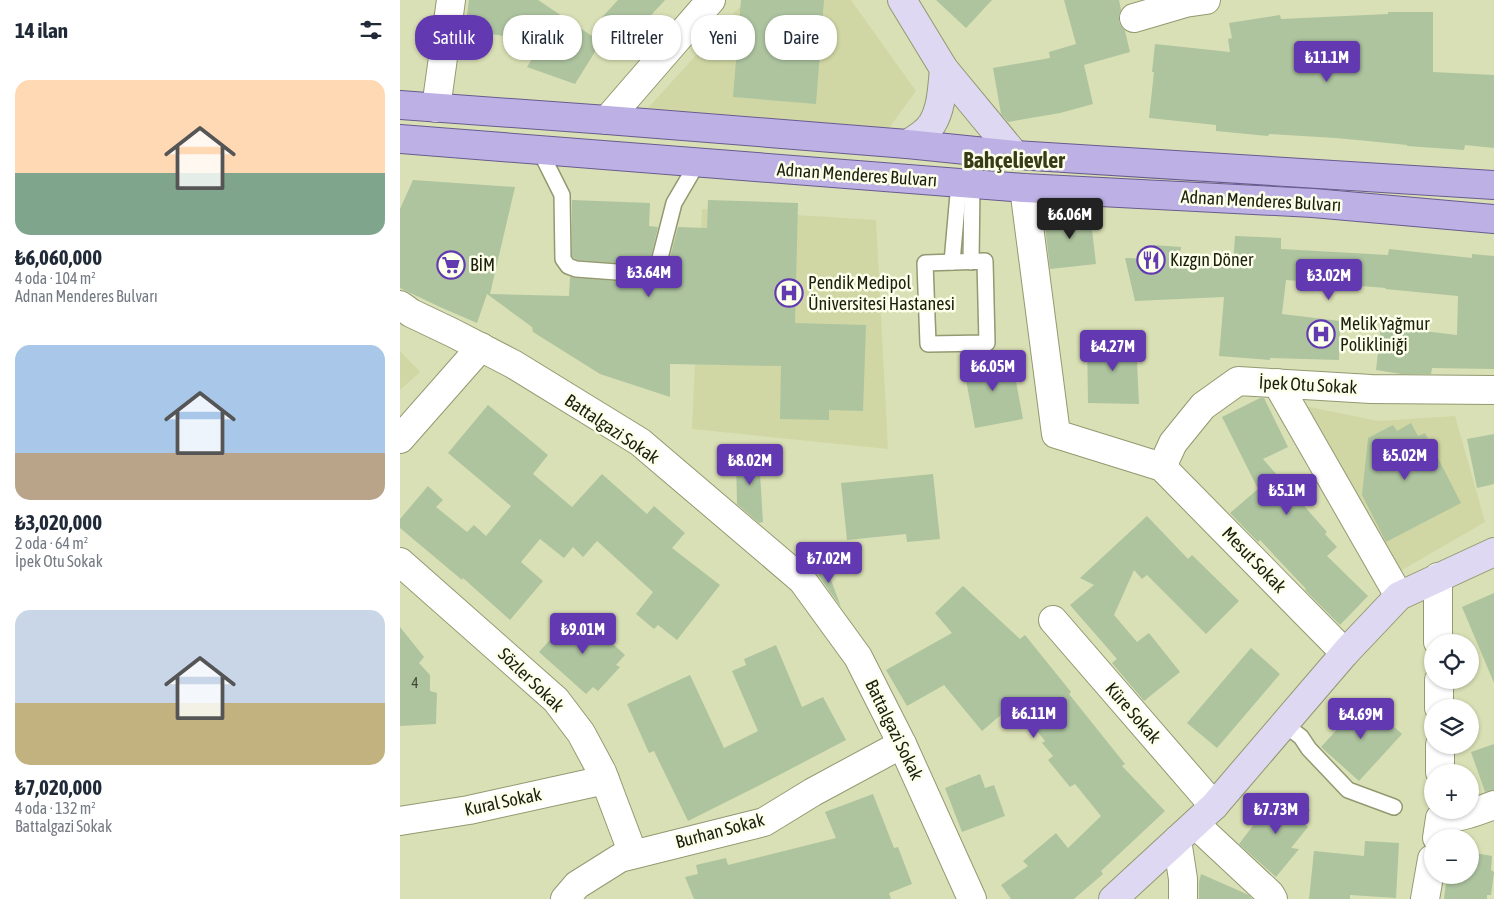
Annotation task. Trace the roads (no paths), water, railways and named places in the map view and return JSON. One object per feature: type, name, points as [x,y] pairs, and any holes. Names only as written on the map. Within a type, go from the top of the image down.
[{"type":"main road","name":"Adnan Menderes Bulvarı","points":[[400,105],[907,144],[1015,155],[1494,185]]},
{"type":"main road","name":"Adnan Menderes Bulvarı","points":[[400,139],[1033,188],[1314,203],[1494,219]]},
{"type":"main road","points":[[1015,155],[1033,188]]},
{"type":"street","points":[[436,108],[451,0]]},
{"type":"street","points":[[607,120],[711,0]]},
{"type":"street","points":[[902,0],[944,69],[1015,155]]},
{"type":"street","points":[[1134,18],[1186,3],[1206,0]]},
{"type":"street","points":[[907,144],[922,135],[932,124],[939,106],[944,69]]},
{"type":"street","points":[[1033,188],[1056,434],[1162,467]]},
{"type":"street","name":"Battalgazi Sokak","points":[[400,305],[411,313],[513,364],[640,442],[802,580],[858,657],[902,744],[972,899]]},
{"type":"street","points":[[400,439],[481,348]]},
{"type":"street","name":"İpek Otu Sokak","points":[[1162,467],[1173,443],[1203,406],[1238,381],[1372,389],[1494,390]]},
{"type":"street","points":[[1277,384],[1399,596]]},
{"type":"street","name":"Mesut Sokak","points":[[1162,467],[1345,653]]},
{"type":"street","points":[[1112,899],[1195,823],[1345,653],[1399,596],[1494,552]]},
{"type":"street","name":"Sözler Sokak","points":[[400,562],[556,700],[581,733],[605,780],[633,854]]},
{"type":"street","points":[[1438,577],[1438,634]]},
{"type":"street","name":"Küre Sokak","points":[[1053,620],[1195,823],[1273,899]]},
{"type":"street","name":"Burhan Sokak","points":[[565,899],[576,885],[620,858],[764,822],[813,792],[902,744]]},
{"type":"street","name":"Kural Sokak","points":[[400,821],[469,810],[605,780]]},
{"type":"street","points":[[1439,822],[1464,816],[1494,805]]},
{"type":"street","points":[[1182,899],[1183,880],[1195,823]]},
{"type":"street","points":[[1425,899],[1428,884]]},
{"type":"lane","points":[[540,151],[562,195],[563,259],[568,266],[586,270],[644,274],[652,272],[658,266],[674,203],[698,162]]},
{"type":"lane","points":[[966,183],[971,262]]},
{"type":"lane","points":[[952,262],[966,183]]},
{"type":"lane","points":[[985,261],[987,342],[928,344],[925,263],[971,262],[985,261]]},
{"type":"lane","points":[[1284,724],[1301,737],[1321,762],[1348,790],[1394,808]]},
{"type":"place","name":"Kızgın Döner","points":[[1151,260]]},
{"type":"place","name":"BİM","points":[[451,265]]},
{"type":"place","name":"Pendik Medipol Üniversitesi Hastanesi","points":[[789,293]]},
{"type":"place","name":"Melik Yağmur Polikliniği","points":[[1321,334]]},
{"type":"district","name":"Bahçelievler","points":[[1014,160]]}]
